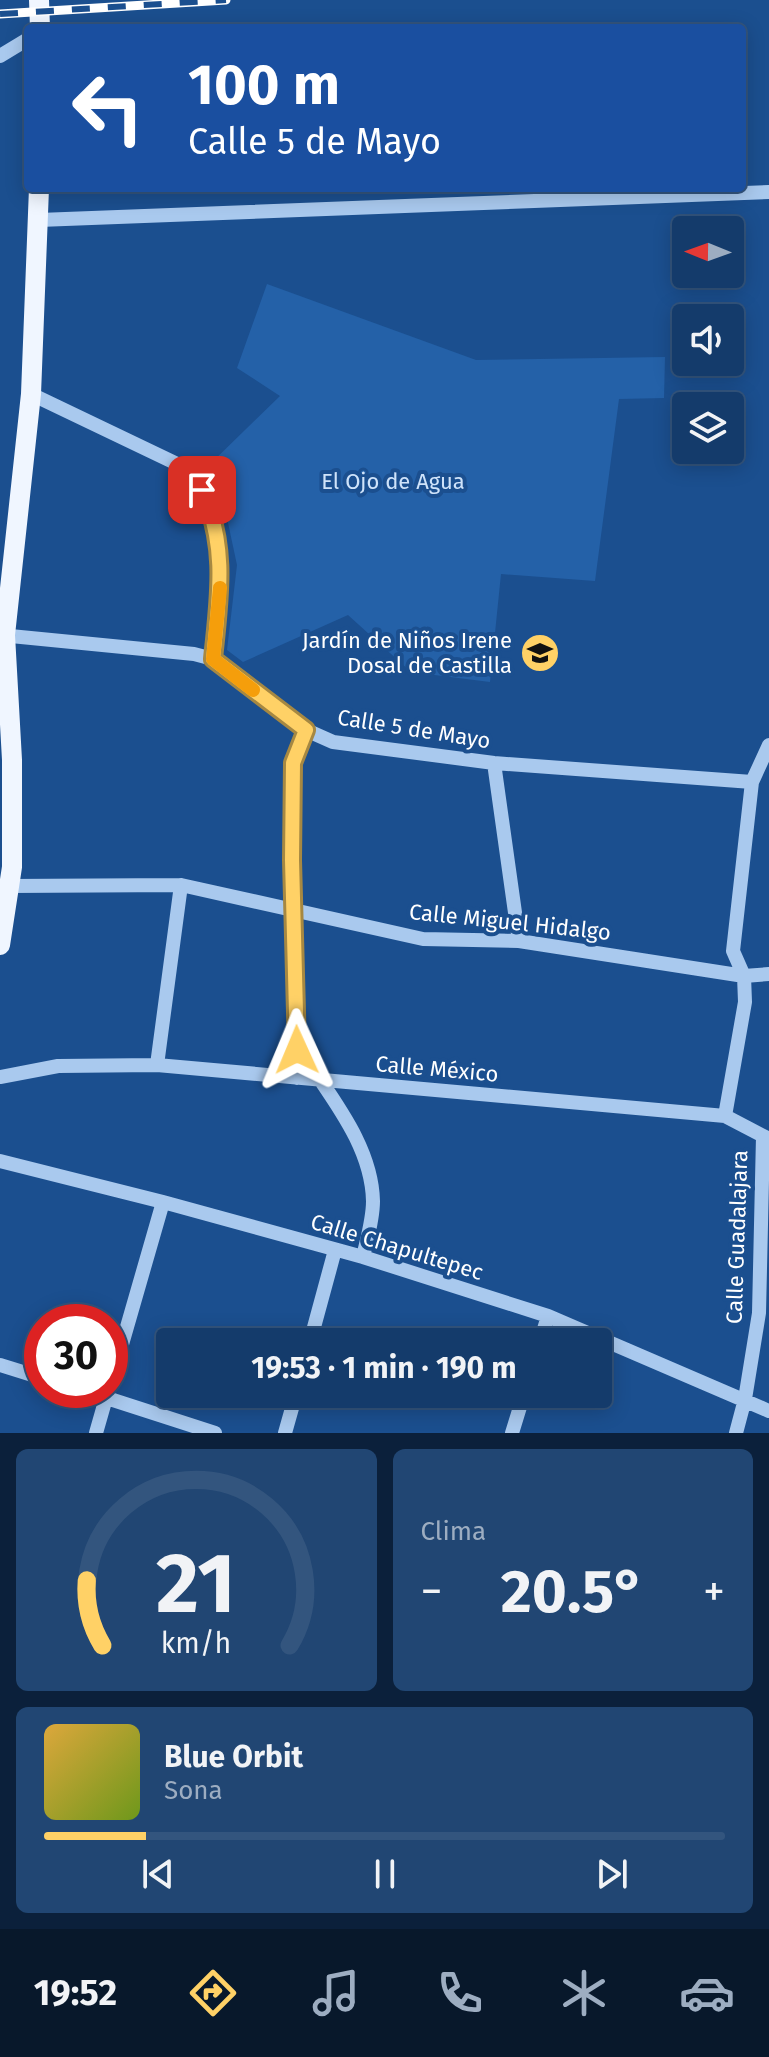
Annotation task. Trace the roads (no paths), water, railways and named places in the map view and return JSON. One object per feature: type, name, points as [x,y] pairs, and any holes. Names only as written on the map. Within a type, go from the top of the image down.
[{"type":"main road","points":[[39,0],[40,24]]},
{"type":"main road","points":[[0,945],[12,867],[2,635],[31,394],[39,192]]},
{"type":"street","points":[[0,56],[24,41]]},
{"type":"street","points":[[39,220],[769,192]]},
{"type":"street","points":[[31,394],[194,472],[210,508],[221,565],[213,659]]},
{"type":"street","name":"Calle 5 de Mayo","points":[[2,635],[194,654],[213,659],[306,730],[333,742],[494,763],[752,782]]},
{"type":"street","points":[[297,1078],[293,763],[306,730]]},
{"type":"street","points":[[725,1116],[745,1002],[744,976],[733,951],[752,782],[769,745]]},
{"type":"street","points":[[494,763],[519,941]]},
{"type":"street","points":[[157,1065],[181,885]]},
{"type":"street","name":"Calle Miguel Hidalgo","points":[[9,886],[181,885],[423,939],[519,941],[744,976],[769,974]]},
{"type":"street","name":"Calle México","points":[[0,1077],[58,1066],[157,1065],[725,1116],[766,1137]]},
{"type":"street","points":[[321,1081],[346,1117],[366,1161],[373,1200],[363,1257]]},
{"type":"street","name":"Calle Guadalajara","points":[[736,1433],[745,1399],[759,1313],[766,1137]]},
{"type":"street","name":"Calle Chapultepec","points":[[0,1161],[363,1257],[548,1316],[769,1411]]},
{"type":"street","points":[[128,1322],[163,1202]]},
{"type":"street","points":[[314,1328],[335,1250]]},
{"type":"street","points":[[544,1328],[548,1316]]},
{"type":"street","points":[[0,1365],[24,1372]]},
{"type":"street","points":[[128,1399],[215,1433]]},
{"type":"street","points":[[96,1433],[103,1408]]},
{"type":"street","points":[[285,1433],[292,1408]]},
{"type":"street","points":[[512,1433],[520,1408]]},
{"type":"railway","points":[[0,14],[226,0]]},
{"type":"place","name":"Jardín de Niños Irene Dosal de Castilla","points":[[540,653]]},
{"type":"park label","name":"El Ojo de Agua","points":[[393,481]]}]
